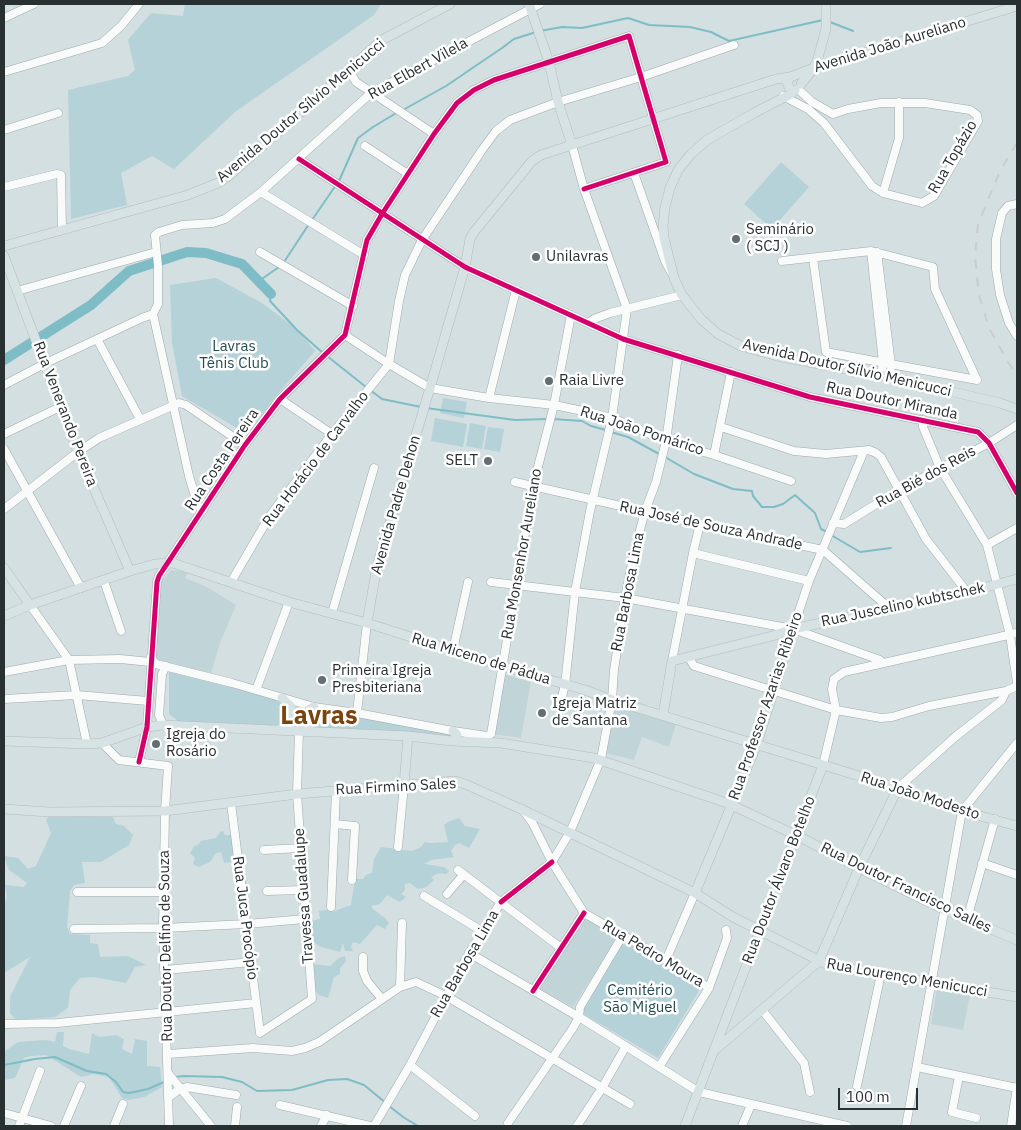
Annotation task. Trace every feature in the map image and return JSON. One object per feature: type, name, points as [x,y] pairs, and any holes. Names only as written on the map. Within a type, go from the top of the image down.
[{"type":"main road","name":"Avenida Doutor Sílvio Menicucci","points":[[4,246],[188,195],[218,183],[230,176],[382,40],[450,4]]},
{"type":"main road","points":[[814,68],[826,29],[826,4]]},
{"type":"main road","points":[[530,6],[549,62],[558,102],[572,145]]},
{"type":"main road","name":"Avenida João Aureliano","points":[[793,84],[814,68],[1006,7],[1017,7]]},
{"type":"main road","points":[[430,388],[465,267],[470,239],[532,161],[541,155],[776,79],[793,84]]},
{"type":"main road","name":"Avenida Doutor Sílvio Menicucci","points":[[793,84],[783,97],[707,140],[691,154],[678,170],[670,188],[663,226],[664,238],[674,278],[682,295],[702,319],[718,334],[741,346],[781,357],[886,376],[1000,403],[1017,409]]},
{"type":"main road","name":"Rua Venerando Pereira","points":[[4,256],[78,452],[130,571]]},
{"type":"main road","name":"Avenida Padre Dehon","points":[[367,623],[377,566],[430,388]]},
{"type":"main road","points":[[4,616],[30,604],[130,571],[168,562]]},
{"type":"main road","name":"Rua Miceno de Pádua","points":[[168,562],[289,602],[367,623],[823,765]]},
{"type":"main road","points":[[4,568],[30,604]]},
{"type":"main road","name":"Rua Juscelino kubtschek","points":[[672,661],[793,629],[967,592],[1017,579]]},
{"type":"main road","name":"Rua Professor Azarias Ribeiro","points":[[695,893],[757,744],[793,629]]},
{"type":"main road","points":[[663,714],[672,661]]},
{"type":"main road","points":[[276,730],[286,726],[292,715],[291,707],[282,698]]},
{"type":"main road","points":[[312,732],[305,725],[303,719],[308,710],[314,707]]},
{"type":"main road","name":"Rua Doutor Francisco Salles","points":[[4,740],[102,743],[146,727],[163,725],[408,736],[453,736],[547,749],[601,759],[732,806],[796,835],[945,910],[1017,940]]},
{"type":"main road","points":[[490,734],[501,743]]},
{"type":"main road","points":[[404,785],[408,736]]},
{"type":"main road","name":"Rua João Modesto","points":[[823,765],[898,788],[962,811],[1017,826]]},
{"type":"main road","name":"Rua Doutor Álvaro Botelho","points":[[686,1126],[719,1044],[823,765]]},
{"type":"main road","name":"Rua Firmino Sales","points":[[4,809],[49,812],[165,811],[336,790],[460,782],[523,810],[534,819],[570,832],[695,893]]},
{"type":"main road","points":[[719,1044],[763,1011],[819,961],[859,868],[898,788]]},
{"type":"main road","name":"Rua Lourenço Menicucci","points":[[695,893],[760,931],[828,965],[1017,997]]},
{"type":"street","points":[[4,18],[34,4]]},
{"type":"street","points":[[4,72],[102,43],[116,31],[138,4]]},
{"type":"street","name":"Rua Elbert Vilela","points":[[157,259],[155,235],[159,232],[182,225],[213,223],[225,219],[261,192],[371,93],[530,6],[540,4]]},
{"type":"street","points":[[430,388],[345,335],[367,240],[382,214],[456,103],[474,90],[494,80],[629,36],[666,162],[584,189]]},
{"type":"street","points":[[389,364],[398,301],[405,275],[422,240],[496,131],[510,120],[558,102],[734,45]]},
{"type":"street","points":[[348,70],[356,82],[434,134]]},
{"type":"street","name":"Rua Topázio","points":[[783,97],[810,106],[833,114],[848,109],[881,103],[899,102],[970,110],[977,115],[978,121],[934,196],[922,203],[883,193],[872,186],[824,123],[810,106],[793,84]]},
{"type":"street","points":[[883,193],[898,138],[899,102]]},
{"type":"street","points":[[4,130],[58,113]]},
{"type":"street","points":[[824,123],[833,114]]},
{"type":"street","points":[[559,708],[565,684],[575,592],[612,418],[628,309],[584,189],[572,145]]},
{"type":"street","points":[[365,146],[408,174]]},
{"type":"street","name":"Rua Doutor Miranda","points":[[299,159],[465,267],[623,339],[810,396],[978,432],[989,443],[1017,494]]},
{"type":"street","points":[[634,173],[664,261],[674,278]]},
{"type":"street","points":[[4,187],[61,174],[62,229]]},
{"type":"street","points":[[261,192],[364,255]]},
{"type":"street","points":[[1017,204],[1008,206],[1002,213],[996,239],[996,269],[1000,295],[1009,324],[1017,336]]},
{"type":"street","points":[[260,252],[353,306]]},
{"type":"street","points":[[782,262],[813,258],[874,252],[933,268],[935,289],[977,380],[826,352],[813,258]]},
{"type":"street","points":[[874,252],[887,363],[886,376]]},
{"type":"street","points":[[17,291],[157,259],[158,304],[153,314],[188,476],[198,506],[203,510]]},
{"type":"street","points":[[489,398],[516,290]]},
{"type":"street","points":[[588,323],[594,319],[682,295]]},
{"type":"street","points":[[4,385],[153,314]]},
{"type":"street","name":"Rua Monsenhor Aureliano","points":[[490,734],[533,486],[554,405],[571,315]]},
{"type":"street","name":"Rua Costa Pereira","points":[[139,762],[146,727],[157,582],[168,562],[245,445],[280,399],[345,335]]},
{"type":"street","points":[[98,339],[140,419]]},
{"type":"street","name":"Rua Barbosa Lima","points":[[374,1126],[410,1065],[482,931],[501,902],[552,862],[570,832],[601,759],[612,700],[614,670],[625,598],[634,553],[645,511],[656,482],[666,441],[678,355]]},
{"type":"street","name":"Rua Horácio de Carvalho","points":[[232,582],[269,517],[332,434],[389,364]]},
{"type":"street","points":[[714,455],[731,372]]},
{"type":"street","name":"Rua João Pomárico","points":[[430,388],[489,398],[554,405],[612,418],[666,441],[790,481]]},
{"type":"street","points":[[280,399],[332,434]]},
{"type":"street","points":[[4,509],[99,438],[182,402],[245,445]]},
{"type":"street","points":[[4,434],[62,406]]},
{"type":"street","points":[[689,658],[694,666],[836,710],[881,718],[1006,690],[1017,684],[1014,634],[988,544],[940,468],[923,427],[923,420]]},
{"type":"street","name":"Rua Bié dos Reis","points":[[833,523],[844,524],[899,490],[989,443],[1017,425]]},
{"type":"street","points":[[721,426],[794,451],[826,454],[869,450],[881,457],[926,539],[967,592]]},
{"type":"street","points":[[4,449],[81,588]]},
{"type":"street","name":"Rua Professor Azarias Ribeiro","points":[[793,629],[809,581],[864,451]]},
{"type":"street","points":[[332,613],[374,468]]},
{"type":"street","name":"Rua José de Souza Andrade","points":[[514,482],[823,550],[889,608]]},
{"type":"street","points":[[672,661],[700,524]]},
{"type":"street","points":[[988,544],[1017,528]]},
{"type":"street","points":[[693,553],[809,581]]},
{"type":"street","points":[[104,581],[121,631]]},
{"type":"street","points":[[453,650],[468,582]]},
{"type":"street","points":[[491,582],[625,598],[793,629],[880,660],[883,663],[1014,634]]},
{"type":"street","points":[[256,690],[289,602]]},
{"type":"street","points":[[30,604],[69,660],[87,744]]},
{"type":"street","points":[[356,713],[367,623]]},
{"type":"street","points":[[771,625],[775,632],[772,636]]},
{"type":"street","points":[[810,625],[808,631],[810,635]]},
{"type":"street","points":[[4,672],[69,660],[120,659],[152,663],[314,707],[356,713],[453,736],[487,736],[490,734]]},
{"type":"street","name":"Rua Doutor Álvaro Botelho","points":[[823,765],[836,710],[832,689],[834,679],[844,672],[883,663]]},
{"type":"street","points":[[163,725],[159,715],[162,674],[166,666]]},
{"type":"street","points":[[898,788],[955,737],[1002,700],[1006,690]]},
{"type":"street","points":[[4,699],[77,695],[148,701]]},
{"type":"street","name":"Travessa Guadalupe","points":[[260,1033],[312,999],[296,794],[299,731]]},
{"type":"street","points":[[102,743],[119,760],[139,762]]},
{"type":"street","points":[[906,1126],[962,811],[1017,743]]},
{"type":"street","name":"Rua Doutor Delfino de Souza","points":[[139,762],[168,766],[165,811],[163,928],[169,1126]]},
{"type":"street","points":[[398,847],[404,785]]},
{"type":"street","points":[[331,906],[336,790]]},
{"type":"street","name":"Rua Juca Procópio","points":[[231,803],[260,1033]]},
{"type":"street","name":"Rua Pedro Moura","points":[[534,819],[552,862],[584,913],[666,960],[709,988]]},
{"type":"street","points":[[967,919],[995,819]]},
{"type":"street","points":[[335,824],[355,826],[352,880]]},
{"type":"street","points":[[264,850],[301,848]]},
{"type":"street","points":[[982,863],[1017,876]]},
{"type":"street","points":[[447,894],[461,872],[561,948]]},
{"type":"street","points":[[267,891],[303,890]]},
{"type":"street","points":[[76,892],[164,892]]},
{"type":"street","name":"Rua Professor Azarias Ribeiro","points":[[666,960],[695,893]]},
{"type":"street","points":[[424,896],[482,931]]},
{"type":"street","points":[[533,991],[584,913]]},
{"type":"street","points":[[74,929],[163,928],[305,919]]},
{"type":"street","points":[[400,987],[402,922]]},
{"type":"street","points":[[659,1067],[709,988],[727,938],[726,930]]},
{"type":"street","points":[[508,1123],[579,1017],[580,1006],[623,935]]},
{"type":"street","points":[[470,953],[579,1017],[699,1092],[846,1126]]},
{"type":"street","points":[[363,957],[367,981],[382,999]]},
{"type":"street","points":[[165,970],[252,962]]},
{"type":"street","points":[[857,1086],[881,974]]},
{"type":"street","points":[[168,1054],[253,1048],[292,1051],[305,1048],[320,1042],[400,987],[416,982],[446,996],[630,1104]]},
{"type":"street","points":[[4,1024],[58,1023],[256,1003]]},
{"type":"street","points":[[763,1011],[804,1063],[810,1092]]},
{"type":"street","points":[[577,1126],[626,1046]]},
{"type":"street","points":[[410,1065],[475,1116]]},
{"type":"street","points":[[917,1067],[1017,1088],[1011,1126]]},
{"type":"street","points":[[19,1126],[40,1071]]},
{"type":"street","points":[[168,1073],[211,1126]]},
{"type":"street","points":[[960,1076],[952,1112],[976,1118]]},
{"type":"street","points":[[64,1126],[81,1086]]},
{"type":"street","points":[[169,1097],[188,1087],[236,1095]]},
{"type":"street","points":[[114,1126],[123,1104]]},
{"type":"street","points":[[280,1105],[370,1126]]},
{"type":"street","points":[[742,1126],[751,1105]]},
{"type":"street","points":[[235,1126],[237,1107]]},
{"type":"street","points":[[4,1114],[51,1126]]},
{"type":"street","points":[[321,1126],[327,1115]]},
{"type":"shaded area","points":[[171,570],[188,572],[185,578],[207,587],[236,605],[220,643],[211,673],[155,661],[159,585]]},
{"type":"shaded area","points":[[503,674],[531,682],[521,738],[493,734]]},
{"type":"shaded area","points":[[614,704],[676,724],[669,747],[642,737],[634,760],[605,753]]},
{"type":"shaded area","points":[[585,917],[618,937],[573,1007],[538,988]]},
{"type":"shaded area","points":[[937,989],[970,995],[963,1030],[931,1024]]},
{"type":"green space","points":[[185,4],[381,4],[374,15],[235,112],[174,169],[152,156],[121,173],[127,205],[71,219],[68,90],[128,76],[135,70],[128,40],[151,13],[183,16]]},
{"type":"green space","points":[[781,162],[809,187],[772,229],[744,204]]},
{"type":"green space","name":"Lavras Tênis Club","points":[[216,278],[262,303],[298,330],[315,351],[276,396],[247,434],[182,396],[172,343],[170,285]]},
{"type":"green space","points":[[443,398],[467,402],[464,418],[440,413]]},
{"type":"green space","points":[[435,418],[467,424],[463,447],[431,441]]},
{"type":"green space","points":[[470,423],[486,426],[482,449],[466,446]]},
{"type":"green space","points":[[488,427],[504,429],[500,452],[484,449]]},
{"type":"green space","points":[[169,671],[290,702],[296,708],[297,718],[292,724],[283,727],[181,723],[169,714]]},
{"type":"green space","points":[[312,709],[454,732],[454,737],[312,727],[308,716]]},
{"type":"green space","points":[[49,816],[113,817],[116,824],[124,826],[133,835],[129,845],[101,862],[82,862],[85,883],[74,885],[70,891],[67,927],[70,934],[90,935],[90,943],[98,944],[100,957],[128,956],[146,965],[135,967],[126,983],[94,977],[80,978],[70,990],[68,1008],[55,1017],[16,1020],[10,1013],[10,997],[30,957],[4,973],[4,908],[7,896],[5,885],[24,887],[27,883],[9,870],[4,856],[18,858],[28,869],[36,866],[51,833],[46,820]]},
{"type":"green space","points":[[459,818],[465,826],[480,829],[469,848],[459,843],[451,851],[454,857],[431,860],[424,864],[444,867],[449,871],[446,874],[439,873],[431,877],[434,880],[426,887],[418,889],[410,883],[405,884],[405,890],[401,894],[406,897],[400,902],[387,895],[380,904],[371,906],[389,923],[385,929],[377,925],[360,944],[353,942],[351,947],[353,951],[345,951],[343,943],[340,952],[321,947],[313,942],[310,921],[320,919],[319,911],[332,909],[332,912],[351,905],[355,879],[363,879],[366,875],[372,873],[374,859],[381,847],[412,851],[421,847],[425,842],[448,842],[444,825]]},
{"type":"green space","points":[[223,831],[225,835],[231,835],[236,848],[237,861],[224,863],[221,852],[216,853],[210,862],[199,867],[193,864],[195,858],[190,853],[195,845],[197,846],[201,841],[216,838]]},
{"type":"green space","name":"Cemitério São Miguel","points":[[624,941],[700,989],[658,1058],[580,1012]]},
{"type":"green space","points":[[345,956],[346,961],[340,968],[340,974],[334,977],[328,998],[319,995],[312,981],[313,964],[330,966],[339,958]]},
{"type":"green space","points":[[57,1032],[64,1032],[63,1046],[89,1054],[92,1033],[99,1037],[116,1035],[124,1039],[122,1049],[132,1054],[135,1039],[147,1041],[147,1066],[160,1067],[162,1087],[144,1097],[129,1100],[122,1098],[109,1077],[94,1074],[81,1077],[46,1055],[24,1058],[15,1078],[4,1080],[4,1052],[18,1042],[46,1040],[55,1042]]},
{"type":"waterway","points":[[540,31],[562,27],[582,28],[628,18],[649,25],[690,27],[711,32],[729,41],[823,20]]},
{"type":"waterway","points":[[830,22],[853,31]]},
{"type":"waterway","points":[[403,110],[446,86],[514,39],[536,32]]},
{"type":"waterway","points":[[339,181],[358,138],[398,112]]},
{"type":"waterway","points":[[312,220],[336,185]]},
{"type":"waterway","points":[[284,262],[309,224]]},
{"type":"waterway","points":[[4,360],[91,305],[129,271],[187,252],[206,253],[242,264],[271,294]]},
{"type":"waterway","points":[[259,281],[279,267]]},
{"type":"waterway","points":[[271,294],[270,301],[297,330],[323,353]]},
{"type":"waterway","points":[[327,356],[366,387]]},
{"type":"waterway","points":[[370,390],[382,399],[421,407]]},
{"type":"waterway","points":[[426,408],[515,420],[548,419]]},
{"type":"waterway","points":[[553,419],[582,421],[591,426],[606,430]]},
{"type":"waterway","points":[[611,432],[628,437],[661,455]]},
{"type":"waterway","points":[[665,457],[694,474],[733,489],[752,491],[753,496],[762,507],[774,507],[783,504],[795,495],[815,513],[821,529],[827,532]]},
{"type":"waterway","points":[[831,535],[860,552],[891,548]]},
{"type":"waterway","points":[[4,1065],[55,1057],[87,1071],[106,1074],[116,1082],[123,1092],[129,1093],[148,1089],[164,1082]]},
{"type":"waterway","points":[[175,1077],[222,1077],[242,1082],[257,1091],[292,1090],[328,1080],[347,1079],[364,1085],[386,1103]]},
{"type":"waterway","points":[[389,1106],[418,1126]]},
{"type":"railway","points":[[1017,143],[1000,171],[978,224],[975,257],[979,295],[989,328],[1009,364],[1017,374]]},
{"type":"cycle path","points":[[139,762],[147,727],[157,582],[159,576],[245,445],[280,399],[345,335],[367,240],[434,134],[457,103],[474,90],[494,80],[629,36],[666,162],[584,189]]},
{"type":"cycle path","points":[[299,159],[465,267],[623,339],[810,397],[978,432],[989,443],[1017,493]]},
{"type":"cycle path","points":[[501,902],[552,862]]},
{"type":"cycle path","points":[[533,991],[584,913]]},
{"type":"place","name":"Seminário ( SCJ )","points":[[736,239]]},
{"type":"place","name":"Unilavras","points":[[536,257]]},
{"type":"place","name":"Raia Livre","points":[[549,381]]},
{"type":"place","name":"SELT","points":[[488,461]]},
{"type":"place","name":"Primeira Igreja Presbiteriana","points":[[322,680]]},
{"type":"place","name":"Igreja Matriz de Santana","points":[[542,713]]},
{"type":"place","name":"Igreja do Rosário","points":[[156,744]]},
{"type":"district","name":"Lavras","points":[[319,717]]}]
